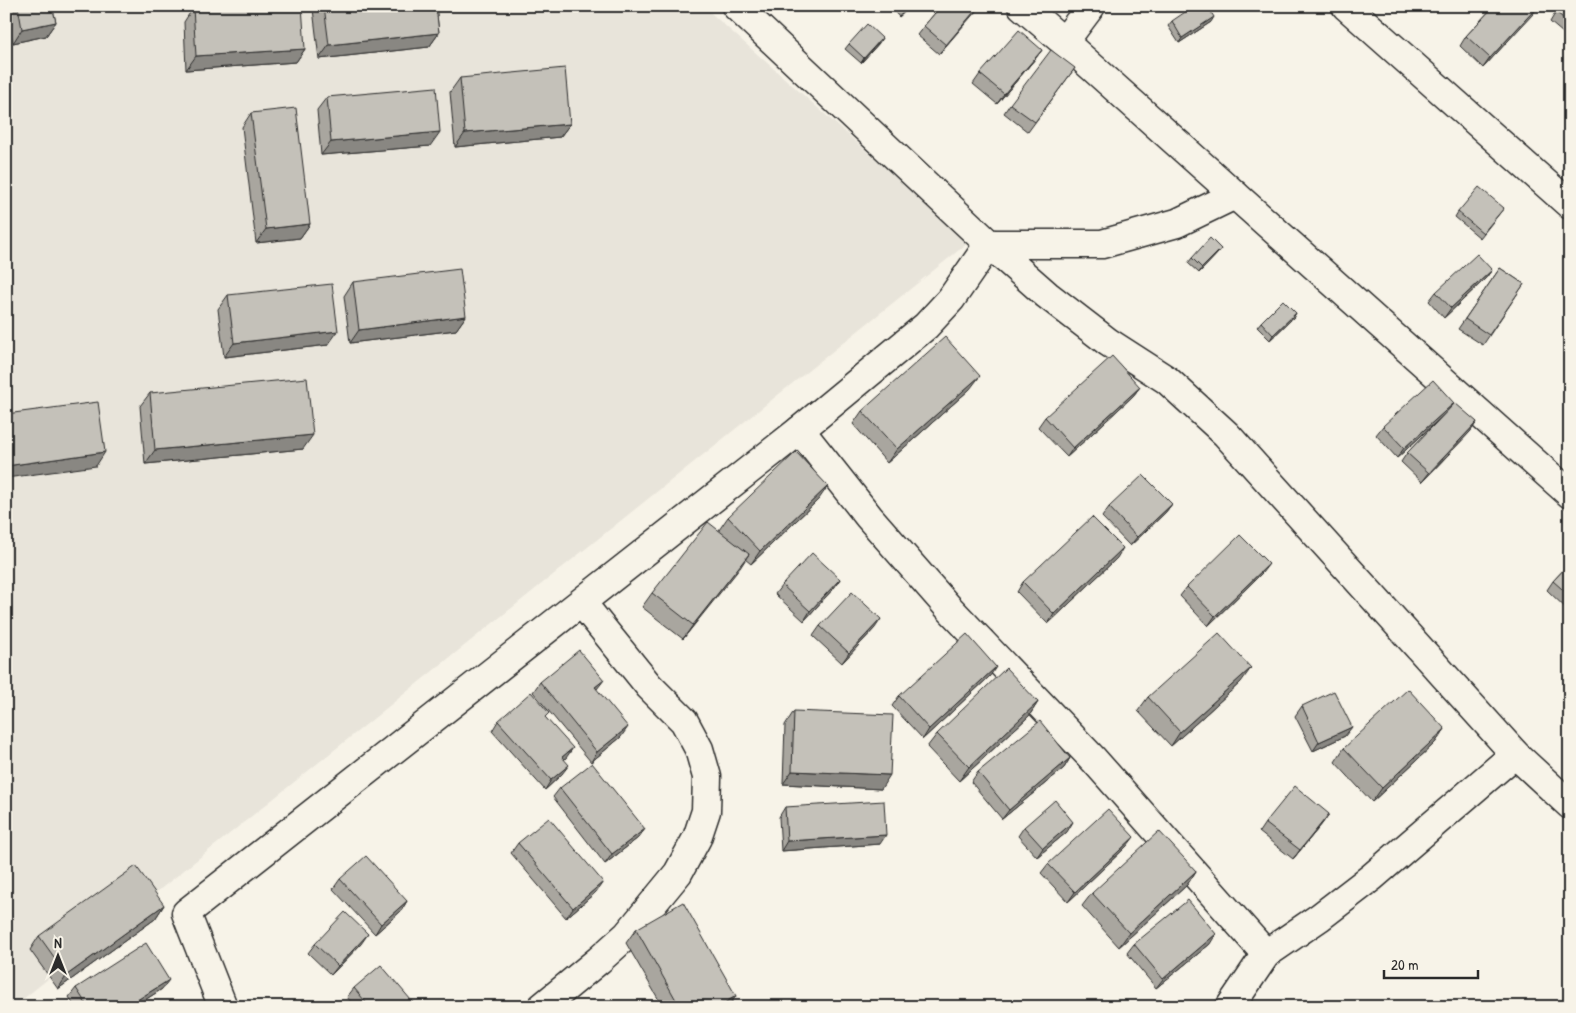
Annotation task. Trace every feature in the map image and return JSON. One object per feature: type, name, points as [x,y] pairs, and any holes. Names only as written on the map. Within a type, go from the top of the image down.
[{"type":"street","points":[[736,6],[989,244],[1047,295],[1108,342],[1167,380],[1226,434],[1515,754],[1570,805]]},
{"type":"street","points":[[1022,6],[1570,494]]},
{"type":"street","points":[[1064,42],[1091,6]]},
{"type":"street","points":[[1346,6],[1570,205]]},
{"type":"street","points":[[989,244],[1102,244],[1178,223],[1235,195]]},
{"type":"street","points":[[223,1007],[186,913],[582,603],[800,430],[926,326],[951,299],[989,244]]},
{"type":"street","points":[[800,430],[869,517],[934,592],[1094,760],[1266,954]]},
{"type":"street","points":[[542,1007],[627,935],[678,873],[697,838],[706,811],[707,777],[699,749],[684,722],[649,686],[582,603]]},
{"type":"street","points":[[1230,1007],[1266,954],[1372,877],[1515,754]]},
{"type":"shaded area","points":[[6,6],[703,6],[969,242],[13,1007],[6,1007]]},
{"type":"building","points":[[18,6],[52,6],[56,22],[22,29]]},
{"type":"building","points":[[302,6],[305,49],[196,56],[193,8]]},
{"type":"building","points":[[324,6],[436,6],[439,33],[329,45]]},
{"type":"building","points":[[897,6],[909,6],[903,12]]},
{"type":"building","points":[[941,6],[979,6],[946,45],[924,26]]},
{"type":"building","points":[[1194,6],[1207,6],[1214,17],[1182,38],[1172,21]]},
{"type":"building","points":[[1494,6],[1538,6],[1490,58],[1466,36]]},
{"type":"building","points":[[1562,6],[1570,6],[1570,24],[1556,12]]},
{"type":"building","points":[[867,24],[882,38],[864,58],[849,44]]},
{"type":"building","points":[[1019,30],[1042,50],[1004,94],[980,74]]},
{"type":"building","points":[[1051,50],[1075,68],[1035,122],[1010,104]]},
{"type":"building","points":[[565,68],[570,124],[465,133],[460,78]]},
{"type":"building","points":[[436,87],[440,132],[331,142],[327,97]]},
{"type":"building","points":[[296,108],[310,224],[266,229],[251,113]]},
{"type":"building","points":[[1479,187],[1504,208],[1483,233],[1458,212]]},
{"type":"building","points":[[1210,238],[1221,249],[1202,268],[1192,258]]},
{"type":"building","points":[[1477,254],[1492,270],[1451,308],[1436,292]]},
{"type":"building","points":[[1500,268],[1524,284],[1489,335],[1465,319]]},
{"type":"building","points":[[460,269],[466,316],[359,330],[353,282]]},
{"type":"building","points":[[332,284],[338,331],[234,343],[228,295]]},
{"type":"building","points":[[1283,300],[1296,313],[1273,335],[1261,322]]},
{"type":"building","points":[[945,337],[980,376],[897,449],[862,411]]},
{"type":"building","points":[[1112,356],[1140,387],[1073,448],[1045,417]]},
{"type":"building","points":[[307,378],[313,435],[155,450],[150,393]]},
{"type":"building","points":[[1433,380],[1454,403],[1404,448],[1383,426]]},
{"type":"building","points":[[98,402],[105,452],[6,466],[6,414]]},
{"type":"building","points":[[1455,403],[1477,422],[1429,473],[1407,453]]},
{"type":"building","points":[[796,452],[828,486],[760,551],[728,517]]},
{"type":"building","points":[[1143,475],[1172,504],[1137,537],[1109,507]]},
{"type":"building","points":[[1092,517],[1123,548],[1054,614],[1023,582]]},
{"type":"building","points":[[708,522],[749,554],[693,625],[652,593]]},
{"type":"building","points":[[1240,535],[1269,564],[1215,616],[1187,587]]},
{"type":"building","points":[[812,553],[840,579],[810,611],[782,585]]},
{"type":"building","points":[[1570,563],[1570,596],[1553,581]]},
{"type":"building","points":[[852,592],[881,619],[849,653],[820,626]]},
{"type":"building","points":[[1219,633],[1251,668],[1180,732],[1148,697]]},
{"type":"building","points":[[967,634],[996,667],[929,729],[899,696]]},
{"type":"building","points":[[579,650],[604,680],[595,687],[628,727],[597,752],[540,682]]},
{"type":"building","points":[[1006,668],[1038,702],[969,767],[937,734]]},
{"type":"building","points":[[1408,689],[1445,729],[1382,788],[1344,748]]},
{"type":"building","points":[[1334,691],[1352,727],[1319,742],[1302,706]]},
{"type":"building","points":[[531,692],[549,713],[545,717],[573,748],[562,757],[569,765],[551,780],[498,721]]},
{"type":"building","points":[[794,711],[893,715],[890,775],[792,771]]},
{"type":"building","points":[[1040,721],[1070,758],[1009,810],[978,772]]},
{"type":"building","points":[[592,763],[645,829],[612,854],[560,788]]},
{"type":"building","points":[[1295,786],[1329,814],[1300,850],[1265,823]]},
{"type":"building","points":[[1055,800],[1073,822],[1043,848],[1024,827]]},
{"type":"building","points":[[884,801],[886,835],[787,841],[785,807]]},
{"type":"building","points":[[1108,809],[1134,837],[1075,892],[1048,864]]},
{"type":"building","points":[[549,818],[603,882],[573,908],[518,843]]},
{"type":"building","points":[[1159,831],[1196,871],[1129,933],[1092,893]]},
{"type":"building","points":[[366,856],[407,901],[381,924],[340,879]]},
{"type":"building","points":[[136,866],[164,905],[67,975],[39,936]]},
{"type":"building","points":[[1188,900],[1216,934],[1163,979],[1134,944]]},
{"type":"building","points":[[683,902],[736,996],[717,1007],[680,1007],[636,929]]},
{"type":"building","points":[[345,912],[368,934],[338,966],[315,944]]},
{"type":"building","points":[[146,943],[169,980],[126,1007],[88,1007],[76,988]]},
{"type":"building","points":[[381,965],[417,1007],[370,1007],[354,988]]}]
